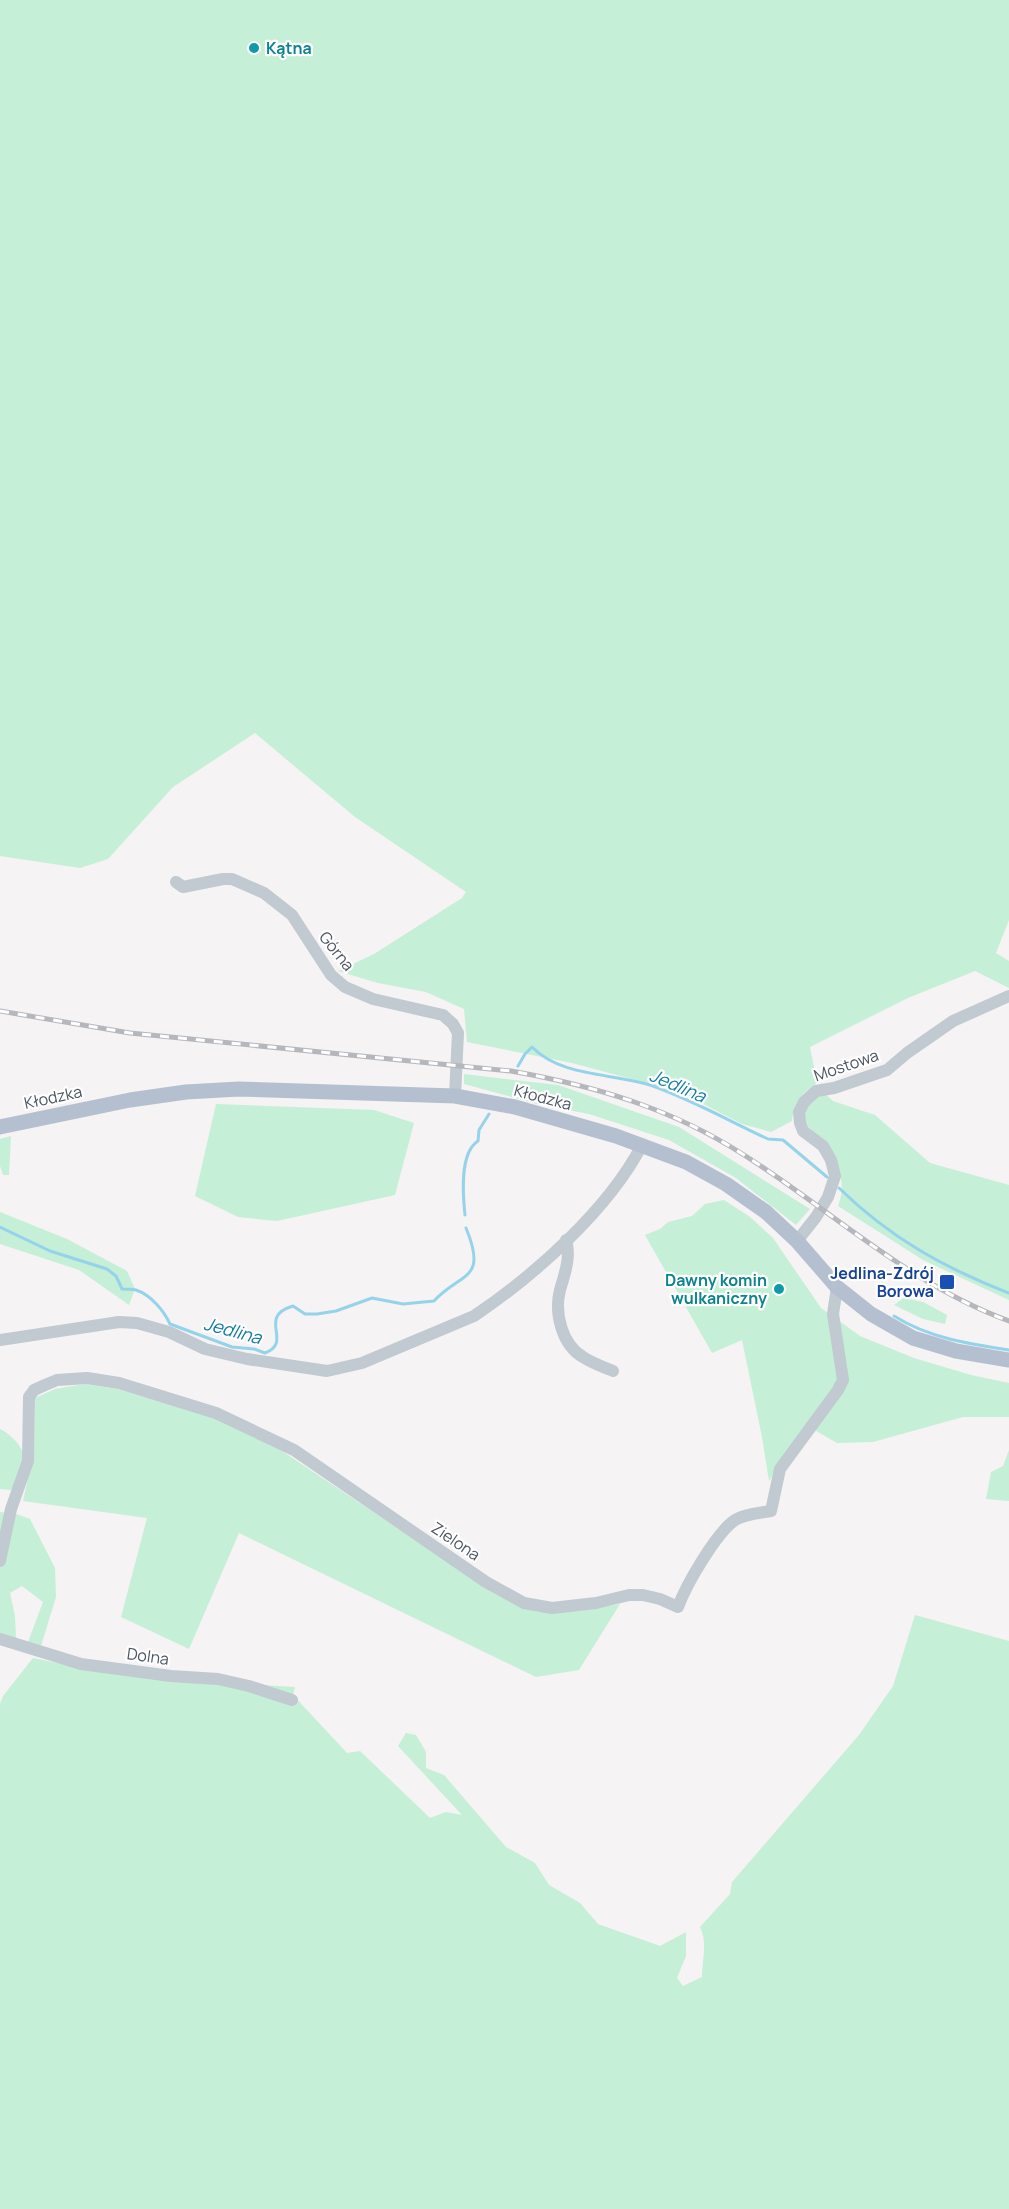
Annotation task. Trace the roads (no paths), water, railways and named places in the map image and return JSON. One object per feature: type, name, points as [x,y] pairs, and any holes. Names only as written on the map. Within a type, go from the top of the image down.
[{"type":"main road","name":"Kłodzka","points":[[0,1127],[130,1100],[186,1092],[239,1089],[297,1089],[454,1096],[515,1107],[642,1145],[686,1162],[726,1184],[766,1212],[797,1241],[837,1287],[871,1314],[913,1338],[956,1351],[1009,1360]]},
{"type":"street","name":"Górna","points":[[176,882],[183,887],[232,879],[264,893],[292,915],[330,975],[345,987],[372,999],[442,1015],[453,1024],[458,1033],[454,1096]]},
{"type":"street","name":"Mostowa","points":[[797,1241],[828,1197],[835,1176],[831,1160],[823,1146],[803,1131],[799,1112],[804,1102],[816,1091],[834,1088],[887,1070],[953,1021],[1009,996]]},
{"type":"street","points":[[0,1340],[119,1323],[137,1323],[169,1332],[205,1349],[237,1356],[327,1371],[362,1364],[474,1316],[490,1305],[589,1218],[625,1173],[642,1145]]},
{"type":"street","points":[[566,1240],[570,1252],[558,1298],[559,1320],[565,1336],[582,1357],[613,1371]]},
{"type":"street","name":"Zielona","points":[[0,1561],[8,1509],[28,1461],[29,1397],[34,1390],[51,1382],[87,1378],[119,1383],[216,1413],[284,1445],[486,1582],[524,1603],[552,1608],[596,1603],[629,1595],[643,1595],[678,1607],[690,1578],[725,1529],[736,1519],[771,1511],[780,1469],[843,1380],[833,1314],[837,1287]]},
{"type":"street","name":"Dolna","points":[[0,1639],[81,1664],[171,1676],[218,1679],[267,1690],[292,1700]]},
{"type":"waterway","name":"Jedlina","points":[[518,1066],[532,1047],[544,1057],[572,1069],[650,1085],[695,1103],[768,1139],[783,1140],[827,1177]]},
{"type":"waterway","name":"Jedlina","points":[[465,1215],[463,1186],[465,1165],[472,1147],[478,1141],[479,1130],[489,1114]]},
{"type":"waterway","name":"Jedlina","points":[[839,1188],[878,1222],[918,1250],[962,1273],[1009,1293]]},
{"type":"waterway","name":"Jedlina","points":[[0,1227],[50,1251],[107,1269],[116,1276],[122,1289],[142,1292],[152,1300],[170,1324],[232,1347],[254,1349],[265,1353],[276,1343],[277,1316],[293,1306],[305,1314],[317,1314],[336,1311],[372,1298],[403,1304],[434,1301],[468,1274],[473,1267],[472,1245],[466,1228]]},
{"type":"waterway","points":[[894,1316],[935,1335],[1009,1350]]},
{"type":"railway","points":[[0,1011],[130,1033],[511,1071],[573,1084],[632,1101],[689,1124],[744,1155],[872,1246],[938,1288],[1009,1321]]},
{"type":"place","name":"Kątna","points":[[254,48]]},
{"type":"place","name":"Jedlina-Zdrój Borowa","points":[[947,1282]]},
{"type":"place","name":"Dawny komin wulkaniczny","points":[[779,1289]]}]
